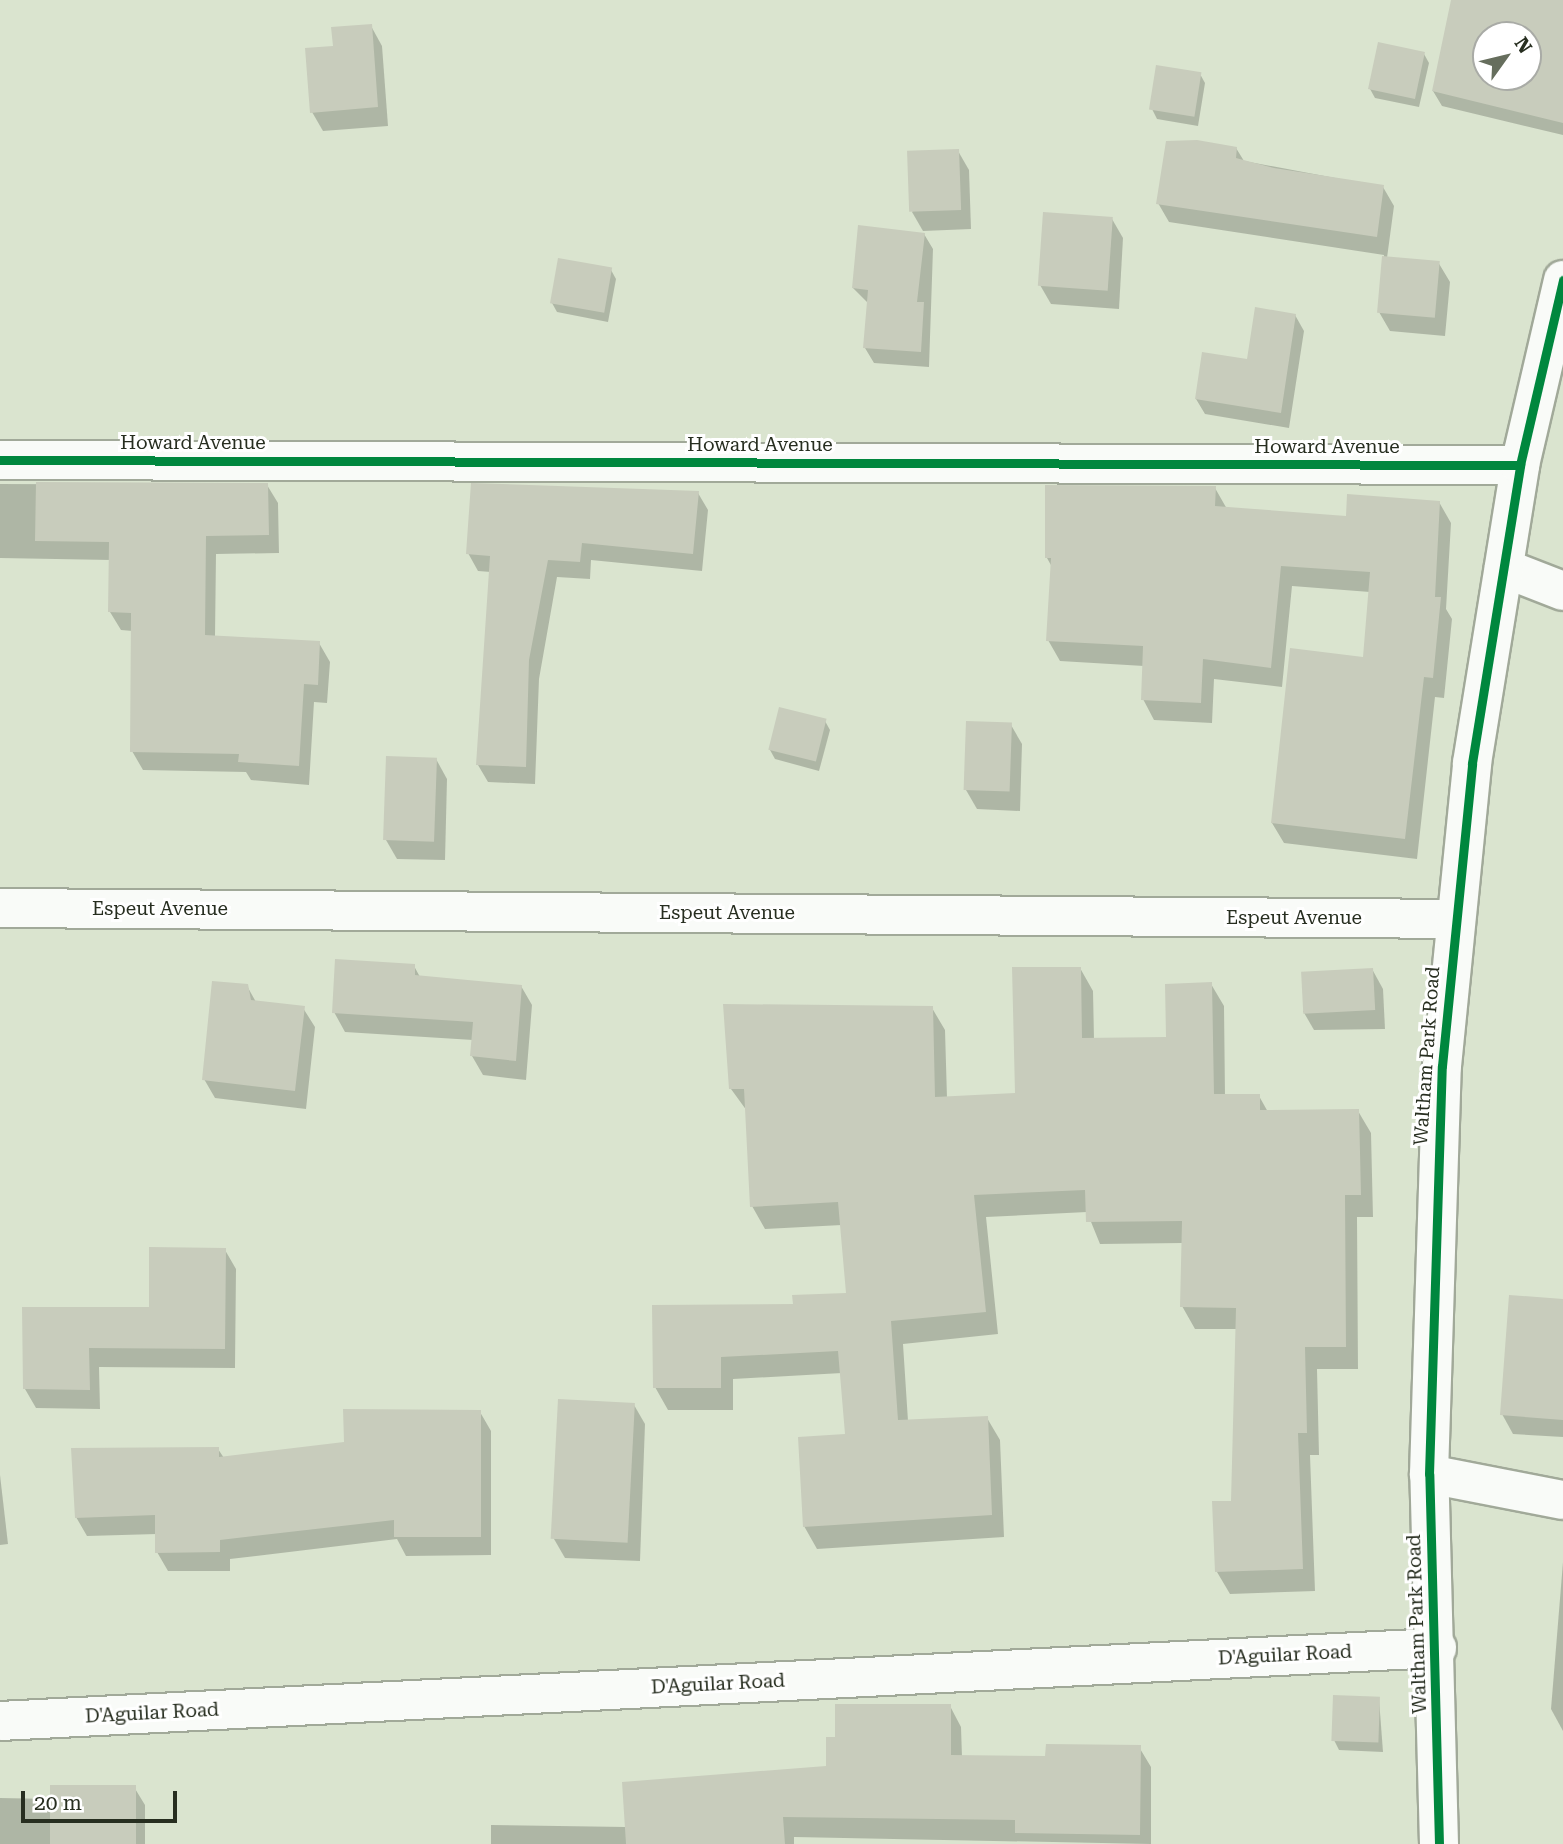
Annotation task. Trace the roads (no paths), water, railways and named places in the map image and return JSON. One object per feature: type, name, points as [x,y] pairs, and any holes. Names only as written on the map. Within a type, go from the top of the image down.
[{"type":"street","name":"Waltham Park Road","points":[[1439,1844],[1437,1648],[1429,1474],[1435,1206],[1454,919],[1520,465],[1563,280]]},
{"type":"street","name":"Howard Avenue","points":[[0,460],[1520,465]]},
{"type":"street","points":[[1504,568],[1563,591]]},
{"type":"street","name":"Espeut Avenue","points":[[0,908],[1454,919]]},
{"type":"street","points":[[1429,1474],[1563,1500]]},
{"type":"street","name":"D'Aguilar Road","points":[[0,1721],[1437,1648]]}]
